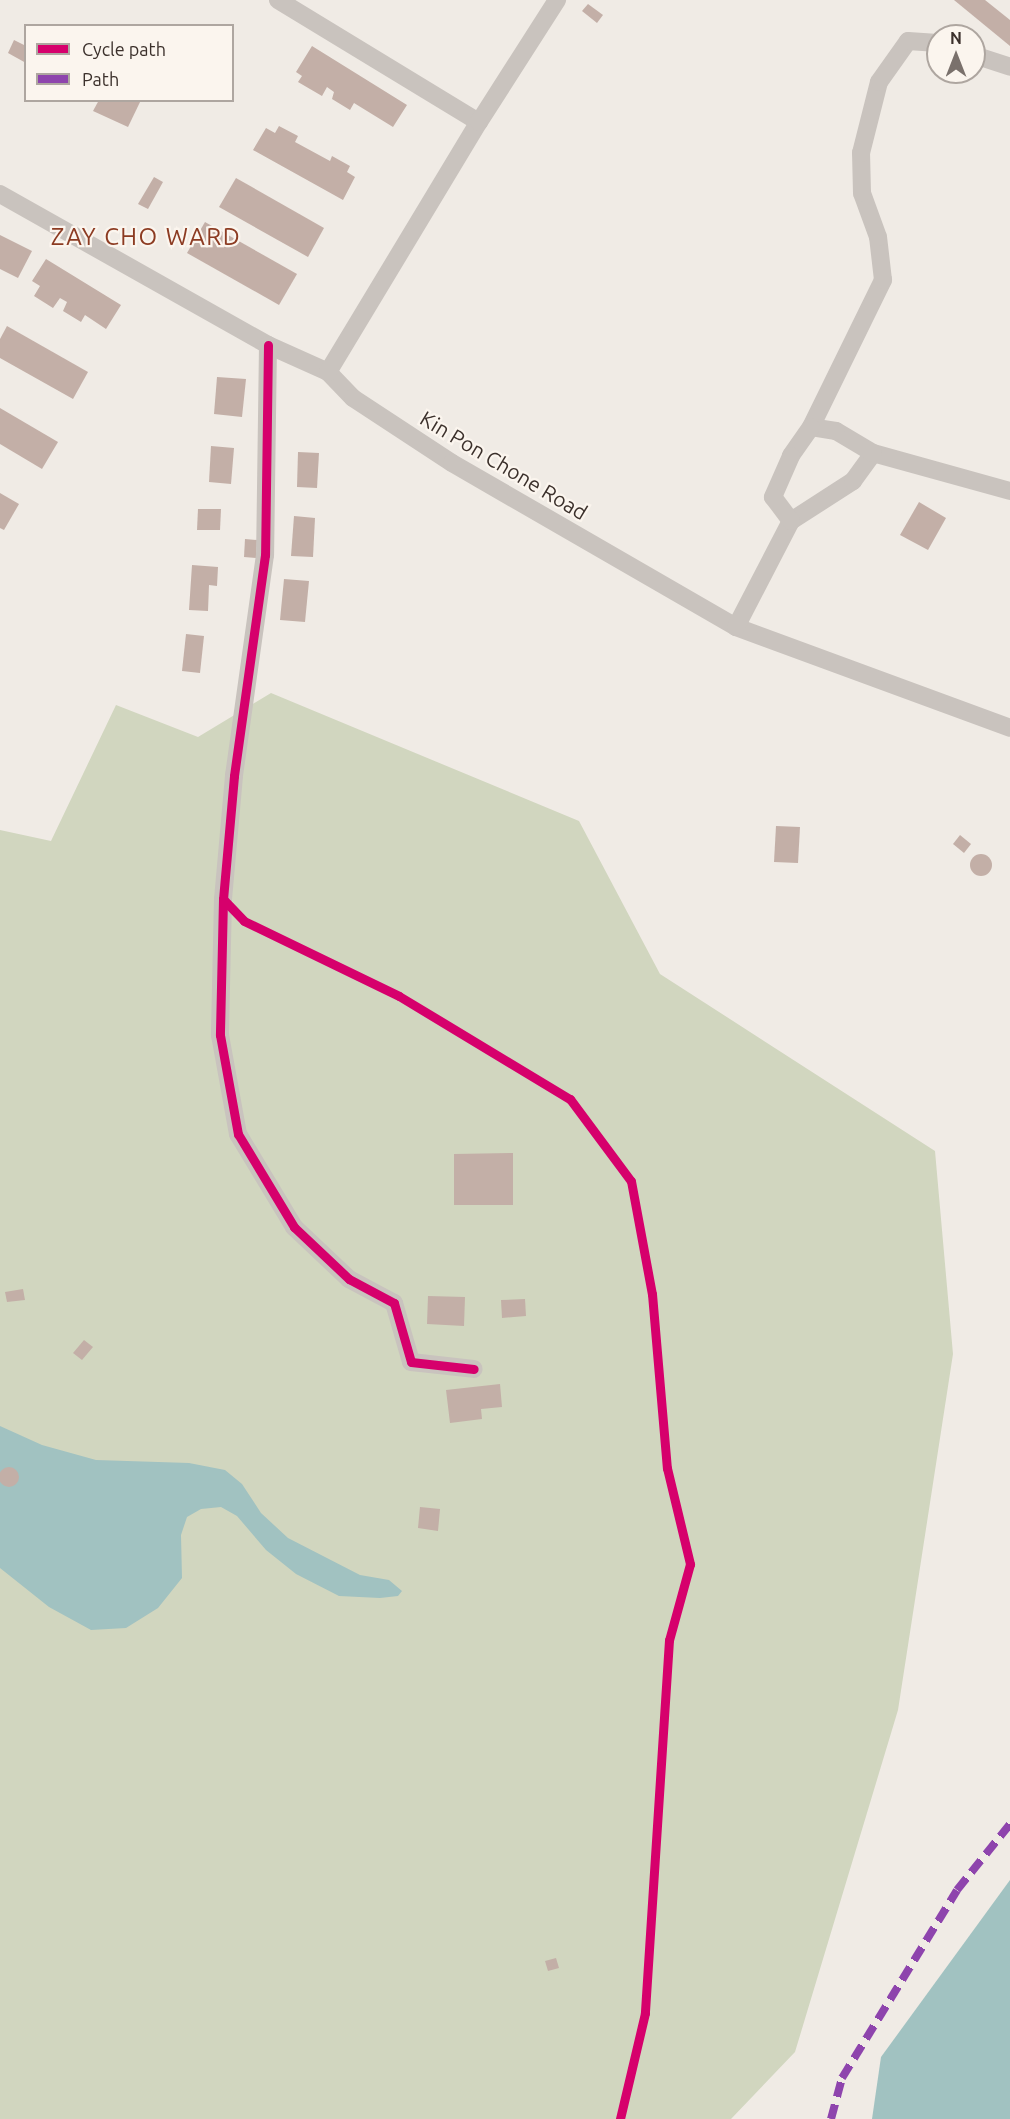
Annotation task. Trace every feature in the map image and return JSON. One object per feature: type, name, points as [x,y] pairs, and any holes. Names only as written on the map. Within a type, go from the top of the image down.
[{"type":"street","points":[[278,0],[479,122]]},
{"type":"street","points":[[328,372],[479,122],[557,0]]},
{"type":"street","points":[[791,521],[772,497],[791,456],[811,427],[884,280],[878,237],[862,193],[861,153],[879,82],[908,41],[926,42]]},
{"type":"street","points":[[986,59],[1010,67]]},
{"type":"street","name":"Kin Pon Chone Road","points":[[0,194],[268,345],[328,372],[353,398],[452,463],[736,627],[1010,728]]},
{"type":"street","points":[[268,345],[265,555],[234,776],[223,899],[220,1035],[238,1134],[294,1227],[349,1279],[394,1303],[411,1362],[474,1369]]},
{"type":"street","points":[[811,427],[836,431],[873,453],[1010,491]]},
{"type":"street","points":[[736,627],[791,521],[853,481],[873,453]]},
{"type":"green space","points":[[271,693],[579,821],[660,974],[935,1151],[953,1354],[898,1710],[795,2052],[731,2119],[0,2119],[0,830],[51,841],[116,705],[198,737]]},
{"type":"water","points":[[0,1426],[42,1445],[96,1460],[189,1463],[225,1470],[242,1484],[261,1513],[288,1538],[360,1575],[389,1580],[402,1591],[398,1596],[380,1598],[339,1596],[296,1574],[266,1550],[237,1516],[221,1507],[201,1509],[187,1517],[181,1535],[182,1578],[158,1608],[126,1628],[91,1630],[49,1607],[0,1568]]},
{"type":"water","points":[[1010,1880],[1010,2119],[872,2119],[881,2057]]},
{"type":"building","points":[[954,0],[985,0],[1010,20],[1010,46]]},
{"type":"building","points":[[588,4],[603,15],[597,23],[582,11]]},
{"type":"building","points":[[14,40],[24,45],[24,62],[8,53]]},
{"type":"building","points":[[312,46],[407,105],[393,127],[354,103],[350,110],[332,99],[334,92],[327,87],[322,96],[298,82],[302,76],[296,72]]},
{"type":"building","points":[[98,102],[140,102],[128,127],[93,111]]},
{"type":"building","points":[[279,126],[298,136],[295,142],[330,161],[332,156],[350,166],[347,172],[355,177],[343,200],[253,150],[266,128],[275,133]]},
{"type":"building","points":[[154,177],[163,182],[148,209],[138,204]]},
{"type":"building","points":[[236,178],[324,228],[308,257],[219,207]]},
{"type":"building","points":[[205,222],[297,274],[279,305],[187,253]]},
{"type":"building","points":[[0,235],[32,251],[18,278],[0,269]]},
{"type":"building","points":[[46,259],[121,305],[106,329],[85,315],[81,322],[63,311],[67,302],[60,298],[53,308],[34,296],[40,286],[32,281]]},
{"type":"building","points":[[7,326],[88,372],[73,399],[0,358],[0,339]]},
{"type":"building","points":[[217,377],[246,379],[242,417],[214,414]]},
{"type":"building","points":[[0,408],[58,442],[42,469],[0,444]]},
{"type":"building","points":[[211,446],[234,448],[231,484],[209,482]]},
{"type":"building","points":[[298,452],[319,453],[317,488],[297,487]]},
{"type":"building","points":[[0,493],[19,504],[4,530],[0,528]]},
{"type":"building","points":[[919,502],[946,518],[928,550],[900,535]]},
{"type":"building","points":[[198,509],[221,509],[220,530],[197,530]]},
{"type":"building","points":[[294,516],[315,518],[313,557],[291,556]]},
{"type":"building","points":[[245,539],[257,540],[256,558],[244,557]]},
{"type":"building","points":[[192,565],[218,567],[217,586],[209,585],[208,611],[189,610]]},
{"type":"building","points":[[284,579],[309,581],[305,622],[280,620]]},
{"type":"building","points":[[186,634],[204,636],[200,673],[182,671]]},
{"type":"building","points":[[776,826],[800,827],[798,863],[774,862]]},
{"type":"building","points":[[960,835],[971,844],[964,853],[953,844]]},
{"type":"building","points":[[981,854],[989,857],[992,865],[989,873],[981,876],[973,873],[970,865],[973,857]]},
{"type":"building","points":[[513,1153],[513,1205],[454,1205],[454,1154]]},
{"type":"building","points":[[23,1289],[25,1300],[7,1302],[5,1292]]},
{"type":"building","points":[[428,1296],[465,1297],[464,1326],[427,1324]]},
{"type":"building","points":[[525,1299],[526,1316],[502,1318],[501,1300]]},
{"type":"building","points":[[84,1340],[93,1347],[82,1360],[73,1353]]},
{"type":"building","points":[[500,1384],[502,1407],[481,1409],[482,1419],[450,1423],[446,1390]]},
{"type":"building","points":[[9,1467],[16,1470],[19,1477],[16,1484],[9,1487],[2,1484],[-1,1477],[2,1470]]},
{"type":"building","points":[[420,1507],[440,1509],[438,1531],[418,1528]]},
{"type":"building","points":[[556,1958],[559,1968],[548,1971],[545,1961]]},
{"type":"marked path","points":[[831,2119],[842,2078],[957,1890],[1010,1824]]},
{"type":"cycle path","points":[[268,345],[265,555],[234,776],[223,899],[220,1035],[238,1134],[294,1227],[349,1279],[394,1303],[411,1362],[474,1369]]},
{"type":"cycle path","points":[[223,899],[244,921],[399,996],[570,1099],[631,1181],[652,1294],[667,1468],[690,1564],[669,1640],[645,2013],[620,2119]]},
{"type":"district","name":"ZAY CHO WARD","points":[[146,237]]}]
